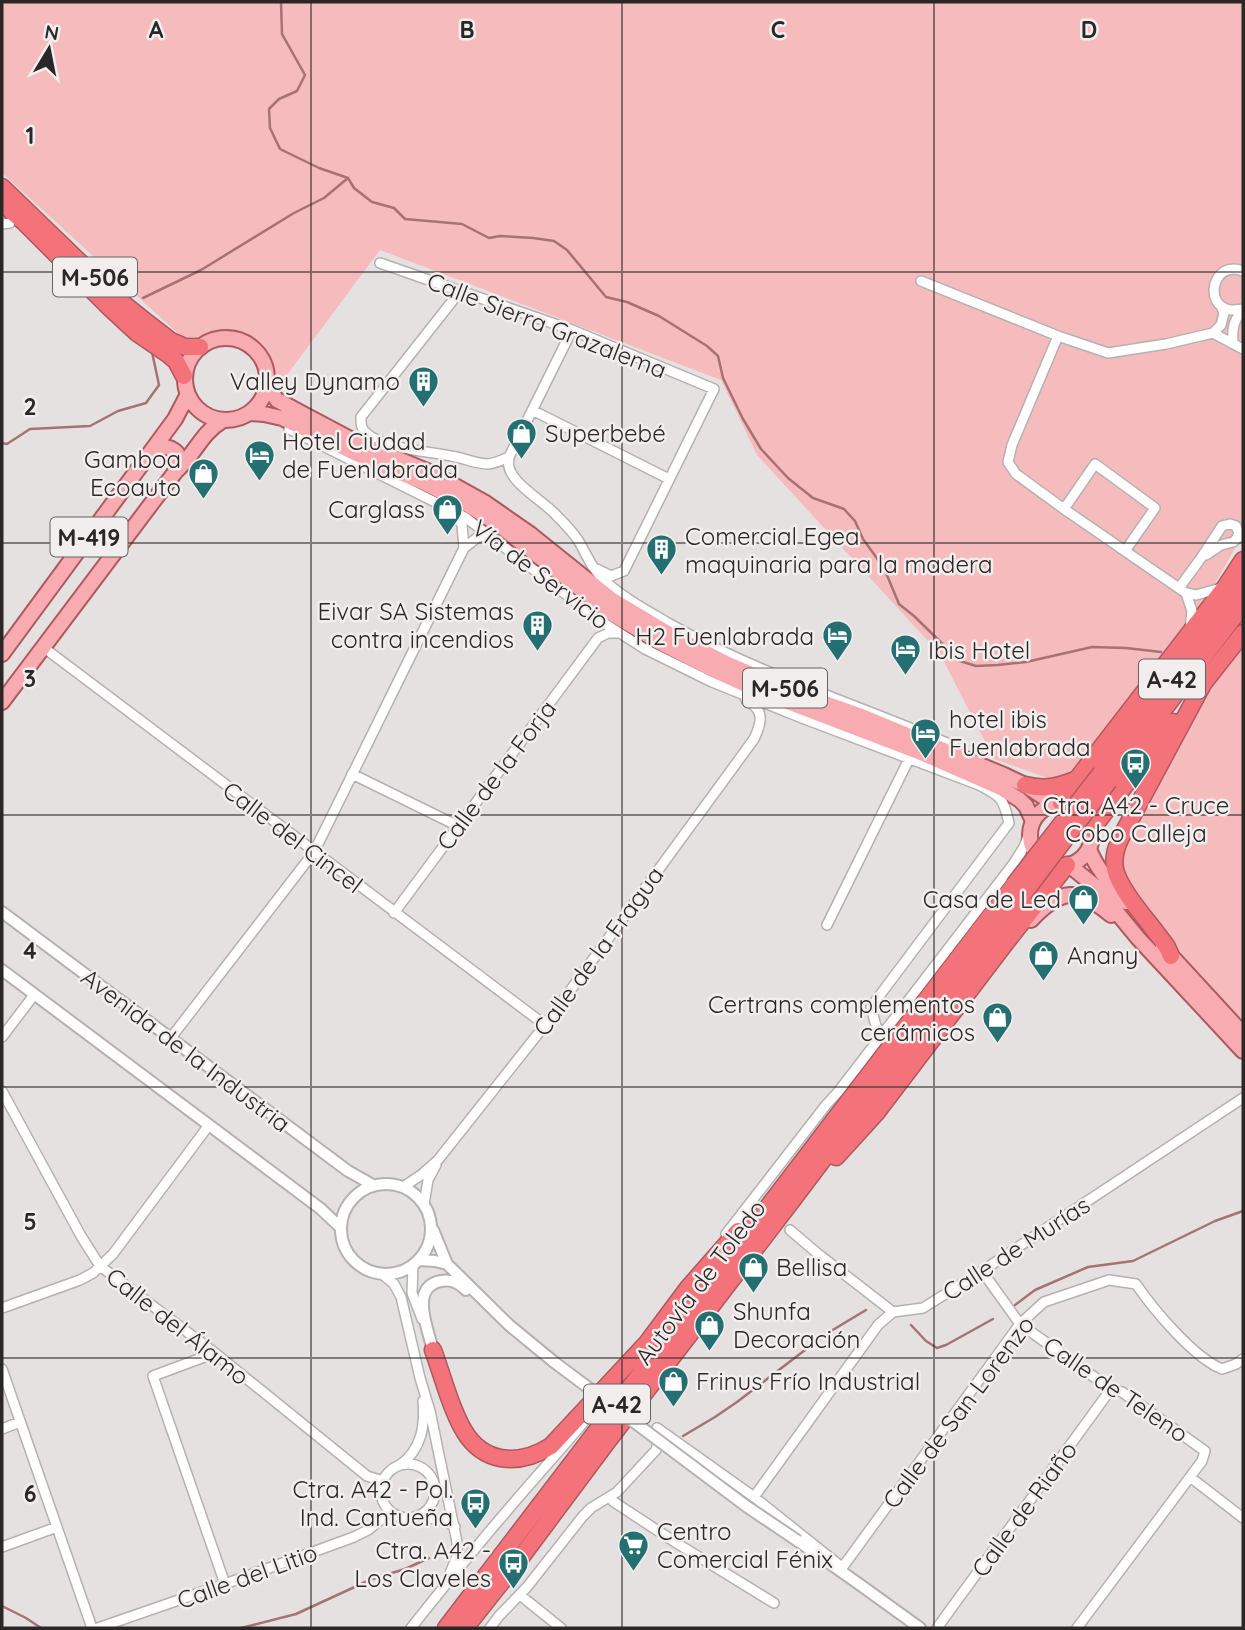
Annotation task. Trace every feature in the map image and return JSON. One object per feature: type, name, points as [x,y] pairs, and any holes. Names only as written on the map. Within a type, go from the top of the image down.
[{"type":"highway","name":"M-506","points":[[2,187],[120,301],[171,341],[185,347],[200,346]]},
{"type":"highway","name":"M-506","points":[[2,203],[137,333],[176,361],[184,376]]},
{"type":"highway","points":[[6,224],[64,271],[82,281]]},
{"type":"highway","points":[[1058,804],[1226,586],[1243,560]]},
{"type":"highway","name":"A-42","points":[[1108,780],[1243,584]]},
{"type":"highway","name":"A-42","points":[[794,1198],[1023,891],[1243,605]]},
{"type":"highway","points":[[1108,780],[1243,617]]},
{"type":"highway","points":[[1092,829],[1243,633]]},
{"type":"highway","points":[[1171,956],[1118,879],[1115,854],[1121,837],[1203,684]]},
{"type":"highway","points":[[1025,785],[1052,788],[1077,779]]},
{"type":"highway","points":[[794,1198],[824,1171],[877,1112],[1068,865]]},
{"type":"highway","name":"A-42","points":[[446,1628],[788,1180],[1023,891]]},
{"type":"highway","points":[[433,1350],[459,1421],[478,1448],[502,1459],[515,1460],[540,1453],[551,1446],[647,1343],[688,1288],[760,1206],[788,1180]]},
{"type":"highway","name":"Autovía de Toledo","points":[[465,1628],[794,1198]]},
{"type":"main road","name":"M-506","points":[[200,346],[215,339],[231,338],[247,343],[260,354],[267,370],[267,386],[277,400],[352,440],[432,473],[484,502],[530,534],[611,599],[728,664],[1004,775],[1058,804],[1072,805],[1081,810],[1092,829]]},
{"type":"main road","points":[[200,346],[189,360],[184,386],[187,396],[196,408],[208,417],[222,421]]},
{"type":"main road","points":[[257,413],[267,386]]},
{"type":"main road","name":"M-419","points":[[2,654],[175,419],[187,396]]},
{"type":"main road","name":"M-506","points":[[222,421],[257,413],[282,418],[422,482],[468,505],[500,526],[611,614],[659,642],[764,693],[921,753],[982,783],[1001,788],[1026,806],[1032,826],[1030,840],[1040,858],[1057,866],[1068,865],[1097,887],[1138,938],[1243,1051]]},
{"type":"main road","name":"M-419","points":[[2,702],[176,471],[211,428],[222,421]]},
{"type":"main road","points":[[152,450],[163,446],[177,453],[176,471]]},
{"type":"main road","points":[[1032,826],[1042,810],[1058,804]]},
{"type":"main road","points":[[1068,865],[1081,859],[1089,849],[1092,829]]},
{"type":"main road","points":[[1089,849],[1101,873],[1185,972],[1243,1034]]},
{"type":"main road","points":[[1004,945],[1042,908],[1064,895],[1087,898],[1138,938]]},
{"type":"street","name":"Calle Sierra Grazalema","points":[[380,263],[572,330],[713,389],[669,479]]},
{"type":"street","points":[[921,281],[1058,336],[1108,353],[1213,333],[1221,325],[1224,313],[1215,297],[1214,286],[1218,276],[1227,270],[1243,271]]},
{"type":"street","points":[[461,290],[361,417],[361,427],[367,434],[377,440],[410,450],[454,456],[478,463],[489,464],[509,457],[572,330]]},
{"type":"street","points":[[1221,306],[1232,310],[1243,309]]},
{"type":"street","points":[[1233,344],[1233,328],[1243,309]]},
{"type":"street","points":[[1213,333],[1243,349]]},
{"type":"street","points":[[1058,336],[1012,445],[1009,462],[1016,474],[1183,591],[1196,595],[1226,586]]},
{"type":"street","points":[[532,410],[669,479],[624,571],[611,576],[593,566]]},
{"type":"street","name":"Vía de Servicio","points":[[257,413],[465,517],[598,619],[645,649],[712,682],[909,759],[982,783],[995,793],[1005,804],[1009,823],[871,1007],[877,1030]]},
{"type":"street","name":"Vía de Servicio","points":[[509,457],[509,467],[514,476],[576,537],[597,573],[633,602],[715,648],[764,670],[954,746]]},
{"type":"street","points":[[1064,509],[1095,464],[1155,508],[1125,551]]},
{"type":"street","points":[[454,512],[462,525],[464,548]]},
{"type":"street","points":[[1183,591],[1201,558],[1222,526],[1236,526],[1240,536],[1201,558]]},
{"type":"street","points":[[170,1039],[314,852],[464,548],[478,537],[491,535]]},
{"type":"street","points":[[1183,591],[1192,611],[1190,633]]},
{"type":"street","points":[[598,619],[598,638],[608,633],[621,634]]},
{"type":"street","name":"Calle de la Forja","points":[[394,912],[598,638]]},
{"type":"street","name":"Calle del Cincel","points":[[43,647],[545,1025]]},
{"type":"street","name":"Calle de la Fragua","points":[[403,1187],[438,1160],[545,1025],[754,739],[761,725],[760,714],[754,704],[712,682]]},
{"type":"street","points":[[827,925],[909,759]]},
{"type":"street","points":[[352,774],[458,826]]},
{"type":"street","points":[[688,1288],[749,1203],[1014,863],[1032,826]]},
{"type":"street","name":"Avenida de la Industria","points":[[2,912],[348,1171],[373,1185]]},
{"type":"street","name":"Avenida de la Industria","points":[[2,970],[321,1209],[341,1228]]},
{"type":"street","points":[[2,1037],[34,995]]},
{"type":"street","name":"Calle del Álamo","points":[[2,1091],[100,1266],[215,1353],[367,1476],[383,1481]]},
{"type":"street","name":"Calle de Murías","points":[[893,1312],[923,1308],[1243,1098]]},
{"type":"street","points":[[2,1308],[93,1273],[113,1254],[209,1125]]},
{"type":"street","name":"Calle de la Fragua","points":[[424,1203],[428,1180],[438,1160]]},
{"type":"street","points":[[446,1583],[457,1556],[455,1527],[430,1411],[401,1297],[394,1284],[382,1274],[361,1267],[343,1243],[343,1214],[360,1192],[373,1185],[403,1187],[415,1194],[430,1215],[432,1228],[447,1264],[509,1325],[554,1362],[746,1506],[920,1628]]},
{"type":"street","points":[[382,1274],[402,1272],[416,1263],[426,1251],[432,1228]]},
{"type":"street","points":[[754,1497],[878,1325],[893,1312],[790,1230]]},
{"type":"street","points":[[416,1263],[435,1261],[447,1264]]},
{"type":"street","points":[[416,1263],[412,1293],[433,1350]]},
{"type":"street","name":"Calle de Teleno","points":[[982,1271],[1020,1324],[1205,1451],[1202,1461],[1190,1477]]},
{"type":"street","name":"Calle de San Lorenzo","points":[[842,1567],[1020,1324],[1044,1302],[1109,1280],[1136,1284],[1151,1306],[1214,1366],[1222,1369],[1243,1359]]},
{"type":"street","points":[[433,1350],[422,1297],[431,1284],[439,1281],[459,1283],[482,1307],[509,1325]]},
{"type":"street","points":[[411,1628],[647,1343]]},
{"type":"street","points":[[215,1353],[153,1376],[225,1584]]},
{"type":"street","points":[[2,1370],[92,1628]]},
{"type":"street","points":[[420,1378],[424,1415],[421,1436],[410,1458],[390,1471],[383,1481],[381,1492],[390,1512],[399,1517],[434,1518],[455,1527]]},
{"type":"street","name":"Calle de Riaño","points":[[937,1628],[1111,1389]]},
{"type":"street","points":[[2,1429],[20,1422]]},
{"type":"street","points":[[490,1628],[583,1516],[617,1492],[656,1450],[659,1437],[657,1428],[754,1497],[842,1567],[859,1584]]},
{"type":"street","points":[[400,1465],[423,1469],[431,1477],[435,1488],[433,1500],[427,1510],[418,1516]]},
{"type":"street","points":[[1077,1628],[1190,1477],[1243,1518]]},
{"type":"street","points":[[609,1497],[678,1545],[774,1603]]},
{"type":"street","name":"Calle del Litio","points":[[98,1628],[354,1537],[368,1530],[390,1512]]},
{"type":"street","points":[[2,1547],[57,1527]]},
{"type":"street","points":[[520,1595],[561,1628]]},
{"type":"shaded area","points":[[2,2],[1243,2],[1243,534],[1196,617],[1076,768],[1056,781],[994,759],[940,654],[757,455],[721,380],[380,250],[278,387],[267,350],[234,329],[196,337],[182,337],[2,173]]},
{"type":"shaded area","points":[[1243,641],[1243,1027],[1180,957],[1123,872],[1122,847],[1185,725],[1223,665]]},
{"type":"waterway","points":[[281,2],[282,34],[305,75],[297,91],[279,99],[269,109],[270,128],[280,149],[319,168],[348,178],[354,188],[372,202],[394,208],[405,219],[462,224],[489,238],[500,236],[554,241],[567,250],[606,297],[627,302],[659,316],[707,346],[718,356],[723,378],[761,449],[788,478],[813,498],[844,509],[855,521],[863,539],[884,568],[899,604],[960,661],[976,666],[998,665],[1026,662],[1092,647],[1161,652]]},
{"type":"waterway","points":[[143,298],[201,270],[294,213],[324,198],[348,178]]},
{"type":"waterway","points":[[2,443],[7,444],[30,429],[90,426],[118,411],[146,403],[159,385],[152,352]]},
{"type":"waterway","points":[[1015,1305],[1035,1290],[1088,1267],[1133,1261],[1215,1221],[1243,1211]]},
{"type":"waterway","points":[[683,1436],[737,1402],[826,1334],[866,1310]]},
{"type":"waterway","points":[[911,1325],[937,1348],[993,1319]]},
{"type":"waterway","points":[[241,1628],[296,1614],[372,1579],[429,1558]]},
{"type":"waterway","points":[[2,1606],[41,1628]]},
{"type":"place","name":"Valley Dynamo","points":[[423,408]]},
{"type":"place","name":"Superbebé","points":[[522,460]]},
{"type":"place","name":"Hotel Ciudad de Fuenlabrada","points":[[259,482]]},
{"type":"place","name":"Gamboa Ecoauto","points":[[204,500]]},
{"type":"place","name":"Carglass","points":[[448,536]]},
{"type":"place","name":"Comercial Egea maquinaria para la madera","points":[[662,577]]},
{"type":"place","name":"Eivar SA Sistemas contra incendios","points":[[537,652]]},
{"type":"place","name":"H2 Fuenlabrada","points":[[837,663]]},
{"type":"place","name":"Ibis Hotel","points":[[905,677]]},
{"type":"place","name":"hotel ibis Fuenlabrada","points":[[926,760]]},
{"type":"place","name":"Ctra. A42 - Cruce Cobo Calleja","points":[[1136,790]]},
{"type":"place","name":"Casa de Led","points":[[1084,926]]},
{"type":"place","name":"Anany","points":[[1044,982]]},
{"type":"place","name":"Certrans complementos cerámicos","points":[[998,1045]]},
{"type":"place","name":"Bellisa","points":[[753,1294]]},
{"type":"place","name":"Shunfa Decoración","points":[[710,1352]]},
{"type":"place","name":"Frinus Frío Industrial","points":[[673,1408]]},
{"type":"place","name":"Ctra. A42 - Pol. Ind. Cantueña","points":[[476,1530]]},
{"type":"place","name":"Centro Comercial Fénix","points":[[634,1572]]},
{"type":"place","name":"Ctra. A42 - Los Claveles","points":[[514,1591]]}]
